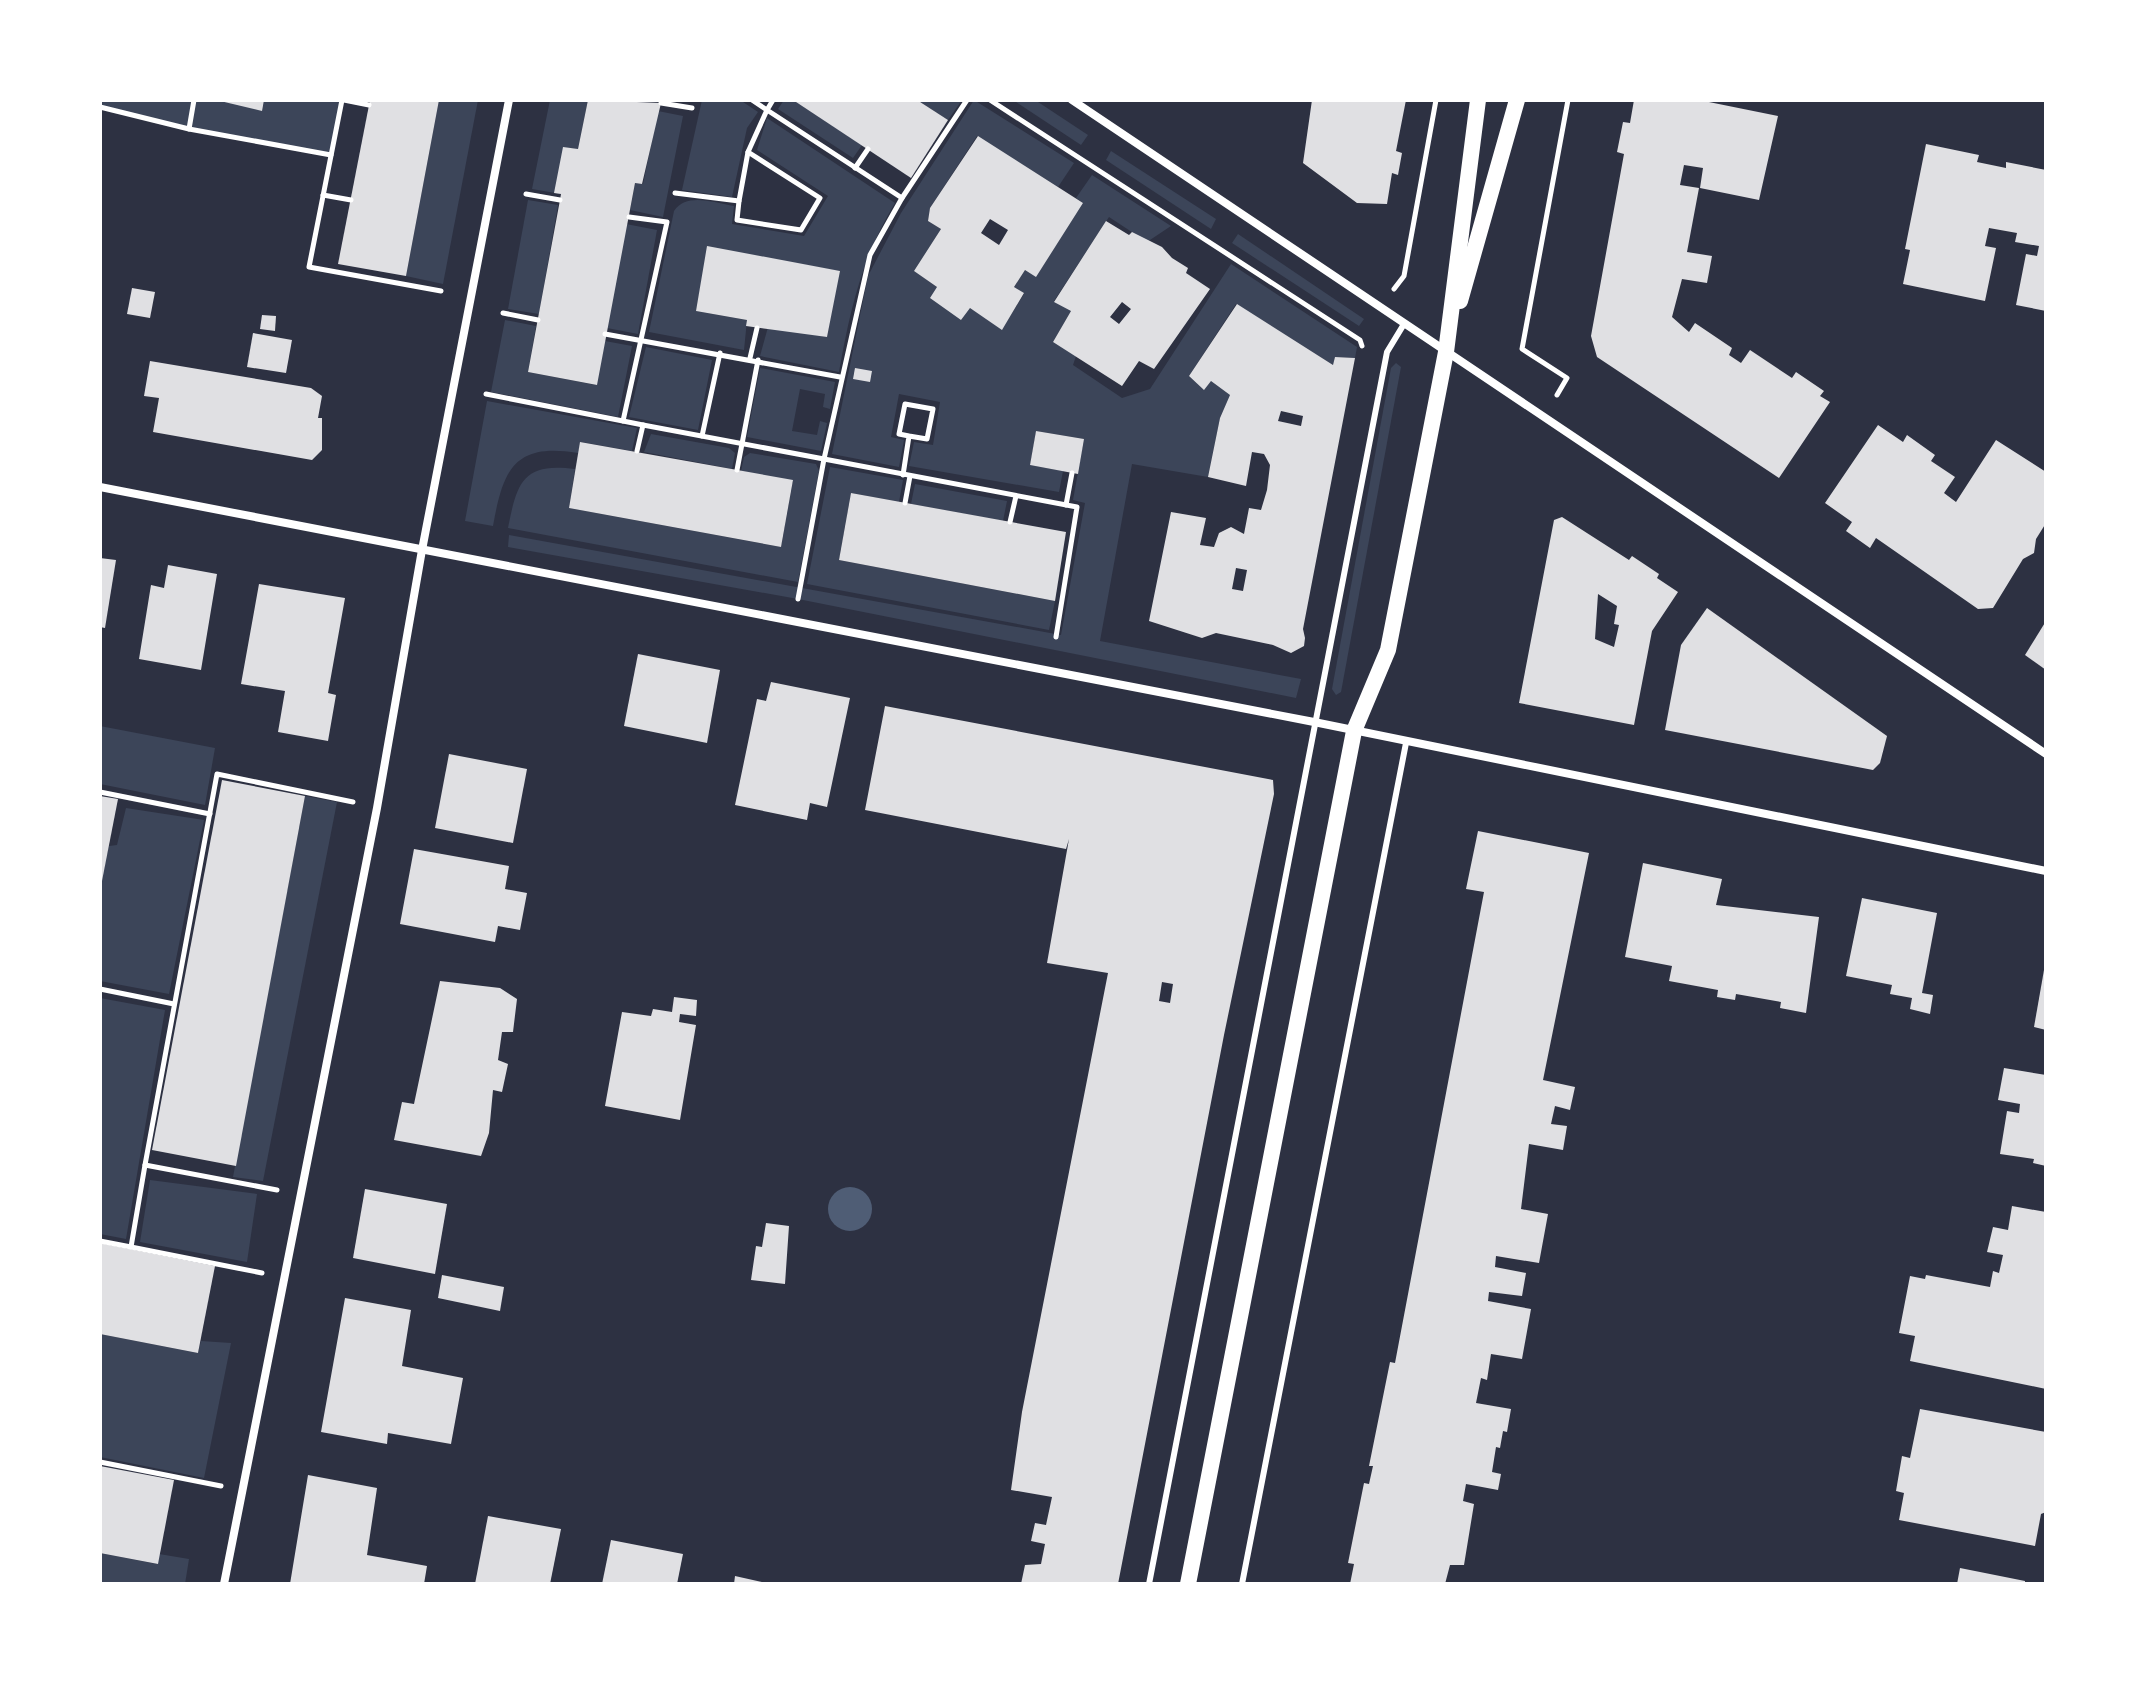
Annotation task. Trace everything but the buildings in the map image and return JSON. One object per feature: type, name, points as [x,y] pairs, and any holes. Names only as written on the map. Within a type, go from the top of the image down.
[{"type":"main road","points":[[1188,1584],[1354,731],[1388,650],[1446,352],[1478,100]]},
{"type":"main road","points":[[1446,352],[1517,100]]},
{"type":"street","points":[[224,1584],[377,808],[422,550],[509,100]]},
{"type":"street","points":[[1072,100],[1446,352],[1557,422],[2046,754]]},
{"type":"street","points":[[100,487],[1314,722],[2046,871]]},
{"type":"lane","points":[[1149,1584],[1387,352],[1404,324]]},
{"type":"lane","points":[[1242,1584],[1406,743]]},
{"type":"path","points":[[189,129],[194,100]]},
{"type":"path","points":[[369,105],[343,100],[309,267],[441,291]]},
{"type":"path","points":[[752,100],[902,198]]},
{"type":"path","points":[[748,152],[820,198],[801,230],[737,220],[748,152],[773,100]]},
{"type":"path","points":[[800,588],[841,377],[870,255],[902,198],[967,100]]},
{"type":"path","points":[[990,100],[1360,340],[1365,352]]},
{"type":"path","points":[[1360,340],[1404,276],[1436,100]]},
{"type":"path","points":[[1556,396],[1567,378],[1522,349],[1568,100]]},
{"type":"path","points":[[661,103],[692,108]]},
{"type":"path","points":[[100,107],[189,129],[331,155]]},
{"type":"path","points":[[855,168],[868,149]]},
{"type":"path","points":[[675,193],[739,201]]},
{"type":"path","points":[[526,194],[560,200]]},
{"type":"path","points":[[323,195],[351,200]]},
{"type":"path","points":[[623,421],[667,222],[629,217]]},
{"type":"path","points":[[503,313],[538,320]]},
{"type":"path","points":[[750,358],[757,328]]},
{"type":"path","points":[[605,334],[841,377]]},
{"type":"path","points":[[702,436],[720,353]]},
{"type":"path","points":[[737,470],[758,360]]},
{"type":"path","points":[[486,394],[1077,507],[1056,637]]},
{"type":"path","points":[[905,404],[933,409],[927,439],[909,436],[899,434],[905,404]]},
{"type":"path","points":[[637,451],[643,425]]},
{"type":"path","points":[[903,475],[909,436]]},
{"type":"path","points":[[1066,505],[1072,473]]},
{"type":"path","points":[[905,503],[910,476]]},
{"type":"path","points":[[1010,522],[1016,496]]},
{"type":"path","points":[[131,1247],[217,774],[377,808]]},
{"type":"path","points":[[100,792],[210,814]]},
{"type":"path","points":[[100,989],[174,1004]]},
{"type":"path","points":[[145,1165],[300,1194]]},
{"type":"path","points":[[100,1241],[286,1278]]},
{"type":"path","points":[[100,1462],[241,1490]]},
{"type":"shaded area","points":[[100,100],[342,100],[331,155],[109,112],[100,107]]},
{"type":"shaded area","points":[[439,100],[478,100],[443,284],[406,276]]},
{"type":"shaded area","points":[[550,100],[588,100],[578,149],[569,148],[561,194],[532,189]]},
{"type":"shaded area","points":[[702,100],[740,100],[758,112],[747,128],[732,197],[682,190]]},
{"type":"shaded area","points":[[784,100],[793,100],[862,145],[853,158],[778,109]]},
{"type":"shaded area","points":[[917,100],[962,100],[948,120]]},
{"type":"shaded area","points":[[974,100],[1074,163],[1058,187],[977,136],[930,208],[928,221],[941,229],[914,271],[937,287],[961,320],[970,308],[1002,329],[1024,294],[1014,287],[1025,270],[1036,276],[1083,203],[1076,198],[1092,175],[1171,226],[1147,242],[1109,217],[1054,301],[1071,311],[1053,342],[1076,356],[1073,365],[1122,398],[1150,389],[1231,264],[1357,347],[1355,358],[1335,357],[1333,365],[1236,304],[1189,376],[1203,389],[1211,381],[1230,395],[1220,418],[1208,477],[1132,464],[1100,641],[1301,679],[1296,698],[798,599],[508,547],[509,535],[1061,635],[1085,503],[1073,500],[1084,439],[1036,431],[1030,465],[1063,471],[1059,492],[909,466],[914,442],[933,445],[940,402],[899,394],[891,437],[904,440],[899,467],[832,454],[868,276],[901,213]]},
{"type":"shaded area","points":[[1013,100],[1035,100],[1088,135],[1081,145]]},
{"type":"shaded area","points":[[658,111],[683,116],[663,217],[630,210],[635,183],[643,184]]},
{"type":"shaded area","points":[[767,118],[895,203],[874,243],[859,284],[839,372],[760,356],[768,327],[827,337],[839,271],[708,247],[696,311],[747,320],[744,350],[649,332],[674,211],[679,205],[701,200],[734,206],[732,224],[804,236],[828,196],[757,150]]},
{"type":"shaded area","points":[[1111,151],[1216,219],[1211,229],[1106,160]]},
{"type":"shaded area","points":[[528,200],[558,205],[539,314],[508,309]]},
{"type":"shaded area","points":[[626,224],[657,230],[638,334],[607,328]]},
{"type":"shaded area","points":[[1238,234],[1364,319],[1359,326],[1232,243]]},
{"type":"shaded area","points":[[505,320],[536,326],[528,372],[596,385],[605,341],[632,346],[618,417],[491,392]]},
{"type":"shaded area","points":[[646,347],[712,360],[698,430],[629,417]]},
{"type":"shaded area","points":[[1396,363],[1401,367],[1341,692],[1336,695],[1332,689],[1391,368]]},
{"type":"shaded area","points":[[760,368],[835,382],[830,409],[823,407],[825,394],[800,389],[792,431],[817,435],[820,421],[827,423],[821,451],[747,437]]},
{"type":"shaded area","points":[[487,401],[637,428],[632,451],[581,442],[578,453],[556,451],[526,456],[507,475],[493,526],[465,521]]},
{"type":"shaded area","points":[[651,434],[729,448],[735,453],[732,469],[644,452]]},
{"type":"shaded area","points":[[750,453],[816,464],[819,471],[798,582],[508,528],[515,498],[525,479],[533,472],[544,469],[575,469],[569,508],[781,547],[793,481],[741,471],[744,457]]},
{"type":"shaded area","points":[[830,467],[903,480],[899,502],[851,493],[839,560],[1055,601],[1049,630],[807,584]]},
{"type":"shaded area","points":[[915,484],[1007,501],[1003,521],[911,504]]},
{"type":"shaded area","points":[[100,726],[215,748],[205,805],[100,784]]},
{"type":"shaded area","points":[[305,796],[337,802],[263,1181],[233,1177]]},
{"type":"shaded area","points":[[126,808],[204,820],[169,994],[100,981],[100,885],[109,846],[117,845]]},
{"type":"shaded area","points":[[100,998],[165,1010],[126,1239],[100,1234]]},
{"type":"shaded area","points":[[150,1180],[257,1194],[247,1262],[140,1242]]},
{"type":"shaded area","points":[[850,1187],[865,1194],[872,1209],[865,1224],[850,1231],[835,1224],[828,1209],[835,1194]]},
{"type":"shaded area","points":[[100,1334],[198,1353],[201,1341],[231,1343],[204,1478],[100,1457]]},
{"type":"shaded area","points":[[100,1553],[157,1564],[159,1554],[189,1559],[185,1584],[100,1584]]}]
